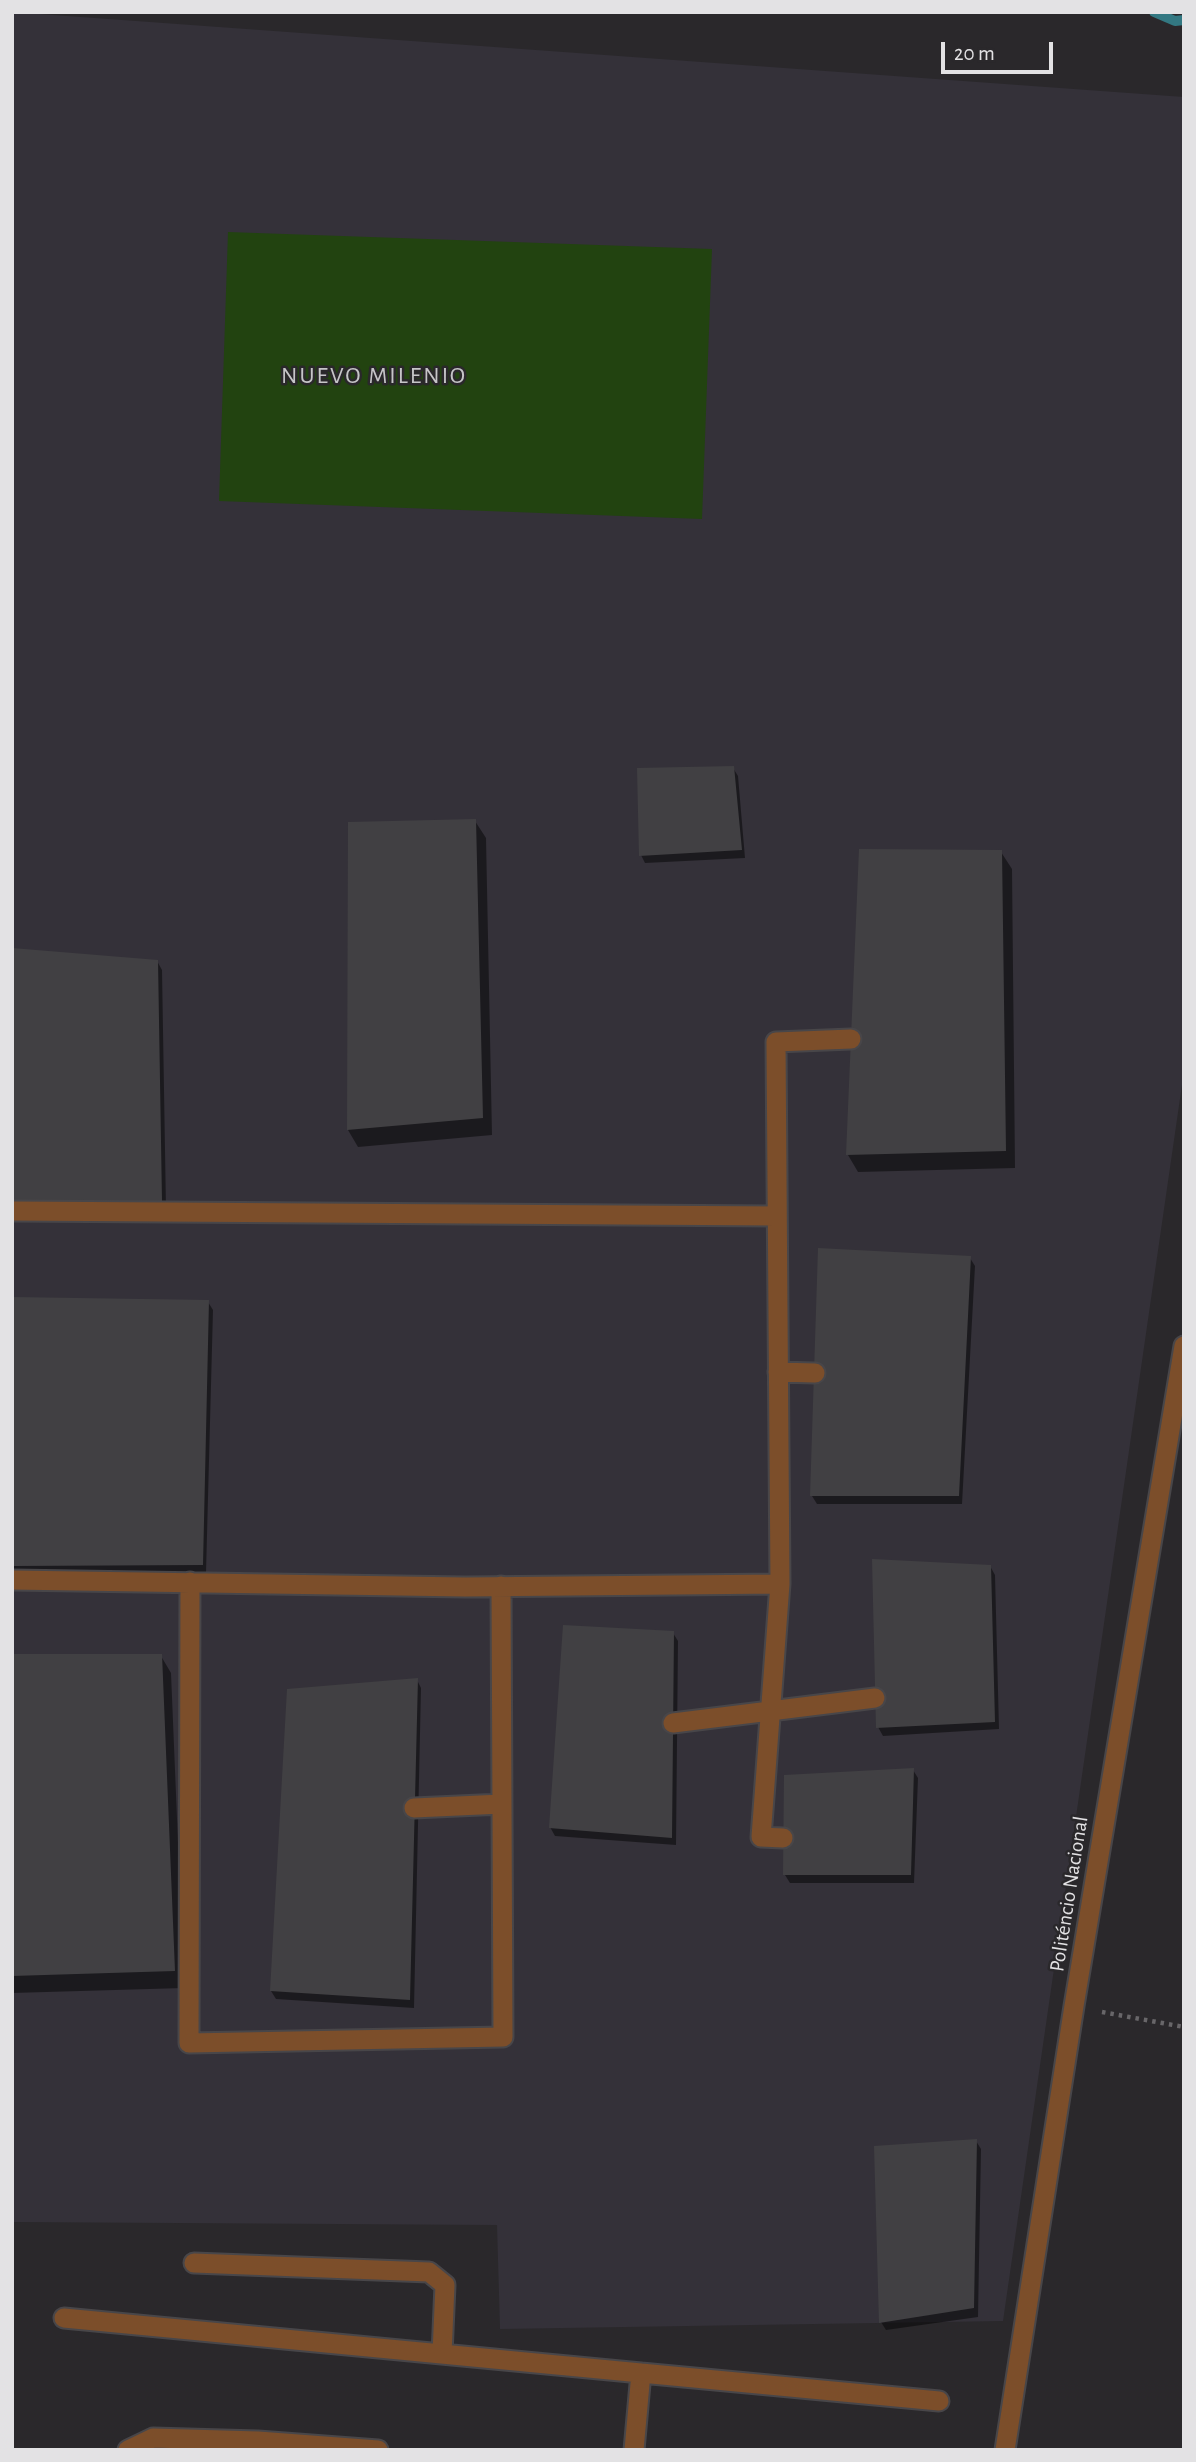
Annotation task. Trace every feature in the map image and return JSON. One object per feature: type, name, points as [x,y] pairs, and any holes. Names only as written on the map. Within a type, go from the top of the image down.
[{"type":"street","points":[[783,1838],[761,1837],[780,1584],[776,1042],[851,1039]]},
{"type":"street","points":[[12,1211],[777,1216]]},
{"type":"street","name":"Politéncio Nacional","points":[[1004,2450],[1074,2006],[1184,1346]]},
{"type":"street","points":[[778,1372],[815,1373]]},
{"type":"street","points":[[12,1580],[501,1586],[780,1584]]},
{"type":"street","points":[[190,1582],[189,2043],[503,2037],[501,1586]]},
{"type":"street","points":[[673,1723],[875,1698]]},
{"type":"street","points":[[414,1808],[502,1804]]},
{"type":"street","points":[[194,2263],[429,2272],[445,2286],[442,2354]]},
{"type":"street","points":[[64,2318],[939,2401]]},
{"type":"street","points":[[634,2450],[641,2373]]},
{"type":"street","points":[[128,2450],[152,2444],[197,2444],[378,2450]]},
{"type":"path","points":[[1074,2006],[1184,2027]]},
{"type":"shaded area","points":[[12,12],[1184,97],[1184,1071],[1003,2321],[500,2329],[497,2225],[12,2222]]},
{"type":"green space","points":[[228,232],[712,249],[702,519],[219,501]]},
{"type":"building","points":[[734,766],[742,850],[639,856],[637,768]]},
{"type":"building","points":[[476,819],[483,1118],[347,1130],[348,822]]},
{"type":"building","points":[[859,849],[1002,850],[1006,1151],[846,1155]]},
{"type":"building","points":[[12,948],[158,960],[162,1201],[12,1205]]},
{"type":"building","points":[[818,1248],[971,1256],[959,1496],[810,1496]]},
{"type":"building","points":[[12,1297],[209,1300],[203,1565],[12,1566]]},
{"type":"building","points":[[872,1559],[991,1565],[995,1722],[876,1728]]},
{"type":"building","points":[[563,1625],[674,1631],[672,1838],[549,1828]]},
{"type":"building","points":[[12,1654],[162,1654],[175,1971],[12,1976]]},
{"type":"building","points":[[418,1678],[410,2000],[270,1991],[287,1689]]},
{"type":"building","points":[[914,1768],[911,1875],[783,1875],[784,1775]]},
{"type":"building","points":[[977,2139],[974,2308],[879,2323],[874,2146]]},
{"type":"waterway","points":[[1154,12],[1175,21],[1184,20]]},
{"type":"district","name":"NUEVO MILENIO","points":[[374,376]]}]
